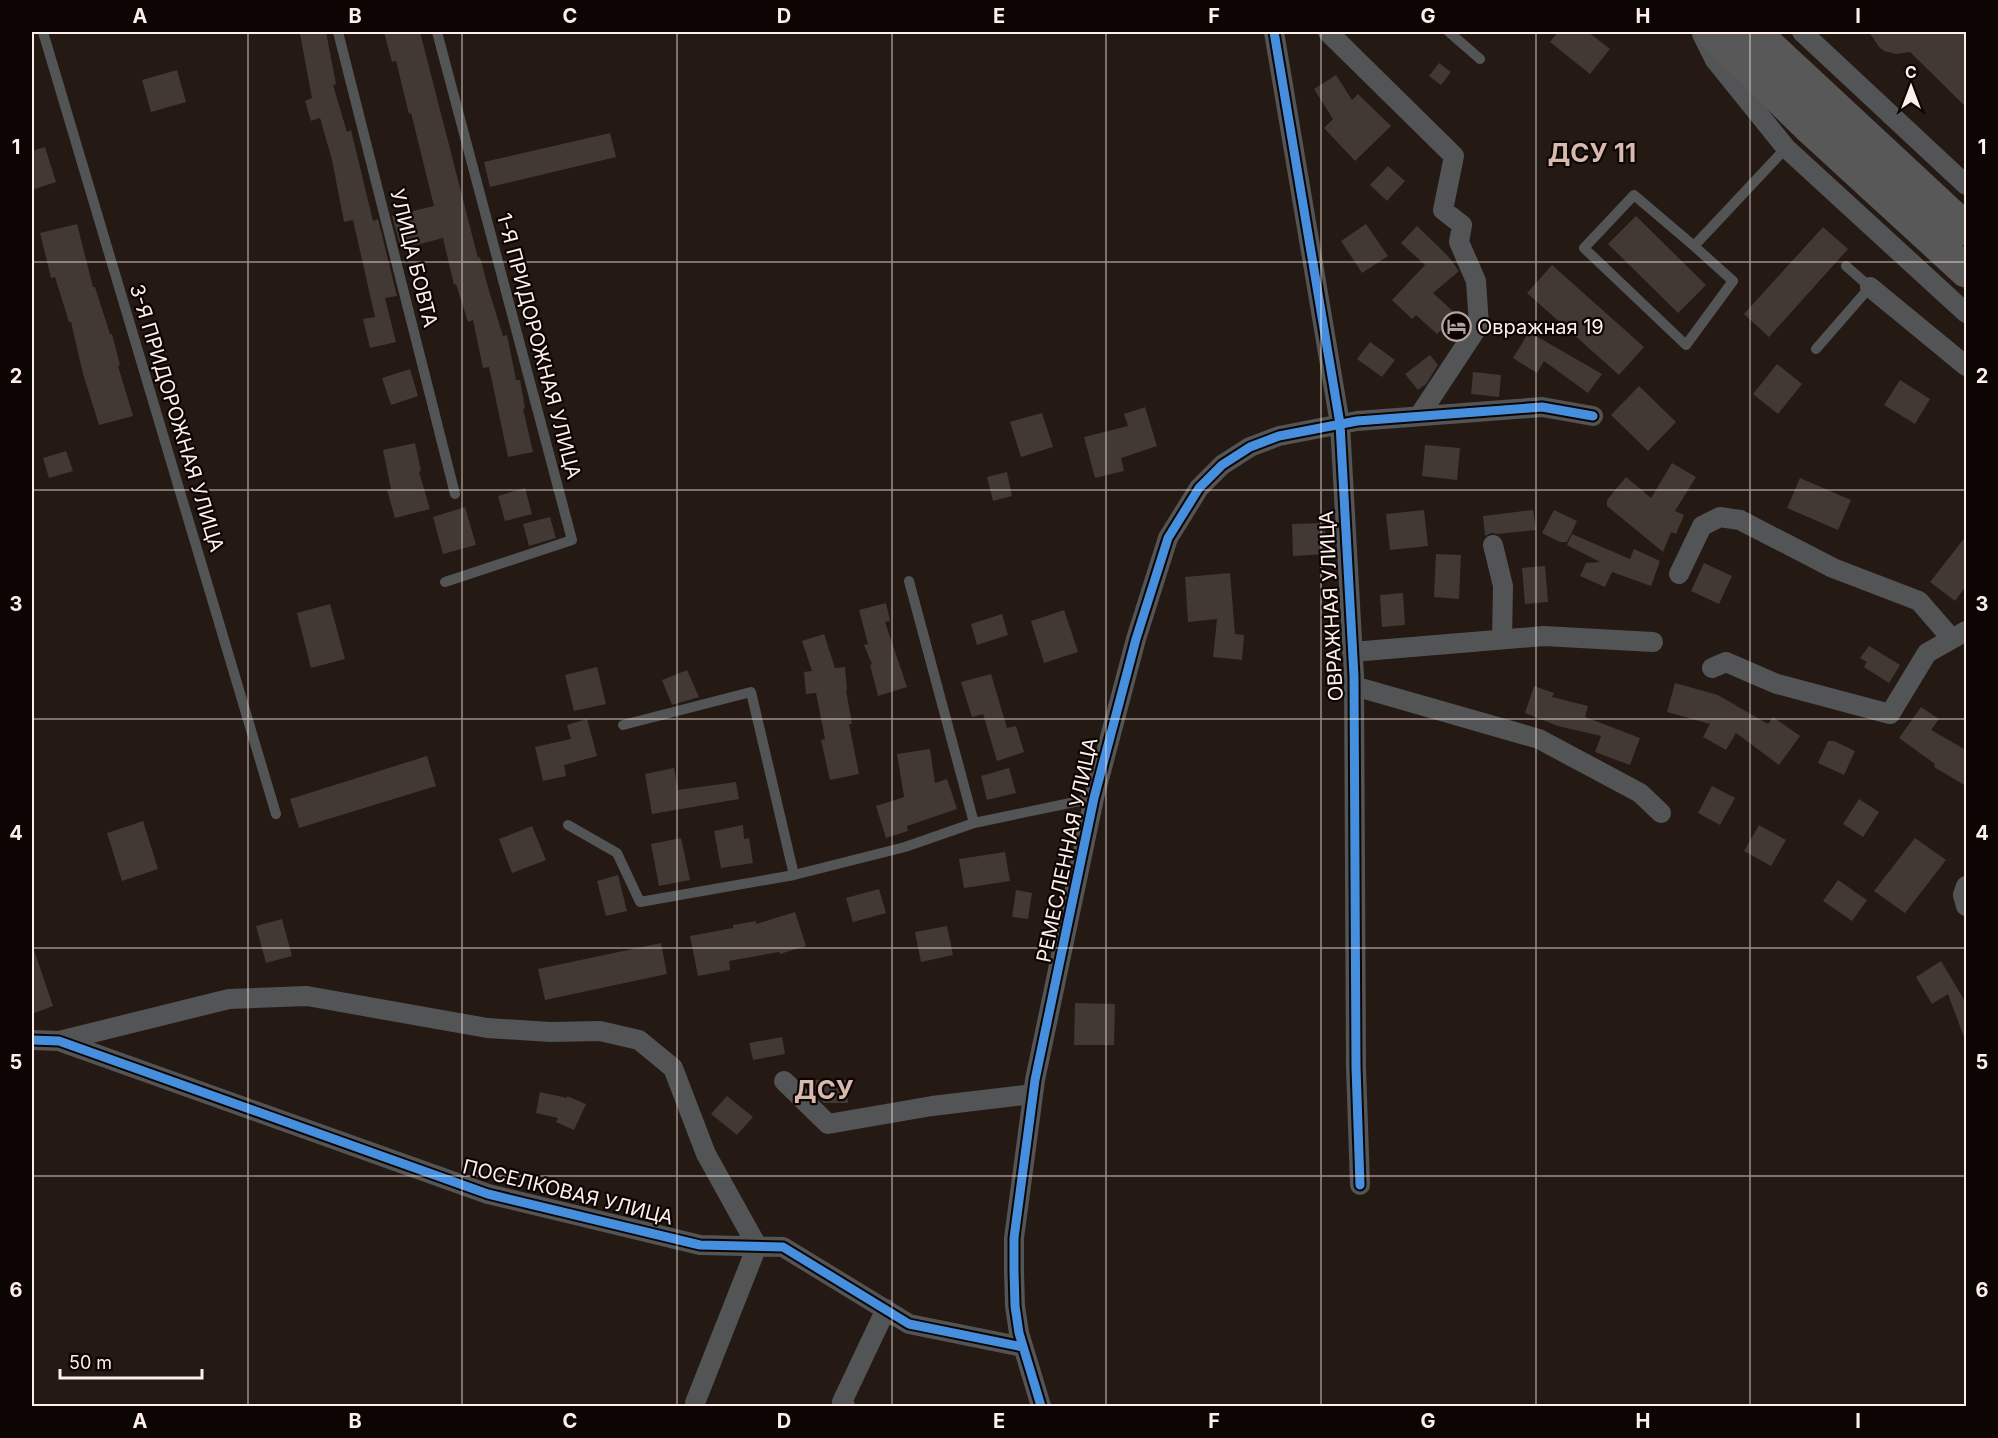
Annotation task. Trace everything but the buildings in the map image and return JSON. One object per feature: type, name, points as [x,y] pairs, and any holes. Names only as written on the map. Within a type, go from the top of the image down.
[{"type":"highway","points":[[1712,32],[1808,126],[1966,271]]},
{"type":"highway","points":[[1754,32],[1966,229]]},
{"type":"street","name":"ОВРАЖНАЯ УЛИЦА","points":[[1274,32],[1349,423],[1354,686],[1356,1067],[1360,1185]]},
{"type":"street","points":[[1328,32],[1454,156],[1443,210],[1462,225],[1459,242],[1476,281],[1479,325],[1419,416]]},
{"type":"street","points":[[1701,32],[1715,60],[1786,148],[1966,313]]},
{"type":"street","points":[[1802,32],[1966,185]]},
{"type":"street","points":[[1870,287],[1966,366]]},
{"type":"street","name":"РЕМЕСЛЕННАЯ УЛИЦА","points":[[1041,1407],[1023,1347],[1015,1306],[1014,1238],[1033,1094],[1094,798],[1136,639],[1168,538],[1199,488],[1222,465],[1250,447],[1279,436],[1349,423],[1542,407],[1593,416]]},
{"type":"street","points":[[1679,574],[1702,526],[1720,518],[1740,520],[1833,568],[1919,601],[1959,635],[1927,653],[1890,714],[1778,684],[1726,662],[1712,668]]},
{"type":"street","points":[[1493,545],[1503,586],[1502,639]]},
{"type":"street","points":[[1352,652],[1544,636],[1653,642]]},
{"type":"street","points":[[1354,686],[1539,739],[1640,793],[1661,813]]},
{"type":"street","points":[[1966,886],[1963,894],[1966,906]]},
{"type":"street","points":[[59,1041],[229,999],[307,996],[487,1028],[550,1032],[600,1031],[639,1040],[673,1068],[706,1154],[757,1246],[695,1403]]},
{"type":"street","name":"ПОСЕЛКОВАЯ УЛИЦА","points":[[32,1040],[59,1041],[488,1194],[700,1245],[783,1247],[909,1324],[1023,1347]]},
{"type":"street","points":[[784,1082],[828,1124],[932,1106],[1033,1094]]},
{"type":"street","points":[[845,1407],[842,1402],[886,1309]]},
{"type":"lane","name":"3-Я ПРИДОРОЖНАЯ УЛИЦА","points":[[43,32],[276,814]]},
{"type":"lane","name":"УЛИЦА БОВТА","points":[[338,32],[455,494]]},
{"type":"lane","name":"1-Я ПРИДОРОЖНАЯ УЛИЦА","points":[[437,32],[572,540],[445,582]]},
{"type":"lane","points":[[1449,32],[1480,58]]},
{"type":"lane","points":[[1694,246],[1786,148]]},
{"type":"lane","points":[[1634,195],[1694,246],[1732,281],[1686,345],[1584,248],[1634,195]]},
{"type":"lane","points":[[1816,350],[1870,287],[1846,266]]},
{"type":"lane","points":[[909,581],[974,823]]},
{"type":"lane","points":[[623,725],[751,692],[794,875]]},
{"type":"lane","points":[[568,825],[617,853],[640,902],[794,875],[905,847],[974,823],[1094,798]]},
{"type":"cycle path","points":[[1274,32],[1340,424],[1354,676],[1356,1067],[1360,1185]]},
{"type":"cycle path","points":[[1041,1406],[1019,1333],[1015,1306],[1014,1271],[1014,1238],[1035,1080],[1094,798],[1136,639],[1168,538],[1199,488],[1222,465],[1250,447],[1279,436],[1357,421],[1542,407],[1593,416]]},
{"type":"cycle path","points":[[32,1040],[59,1041],[488,1194],[700,1245],[783,1247],[909,1324],[1023,1347]]},
{"type":"place","name":"Овражная 19","points":[[1456,327]]},
{"type":"district","name":"ДСУ 11","points":[[1592,153]]},
{"type":"district","name":"ДСУ","points":[[824,1090]]}]
